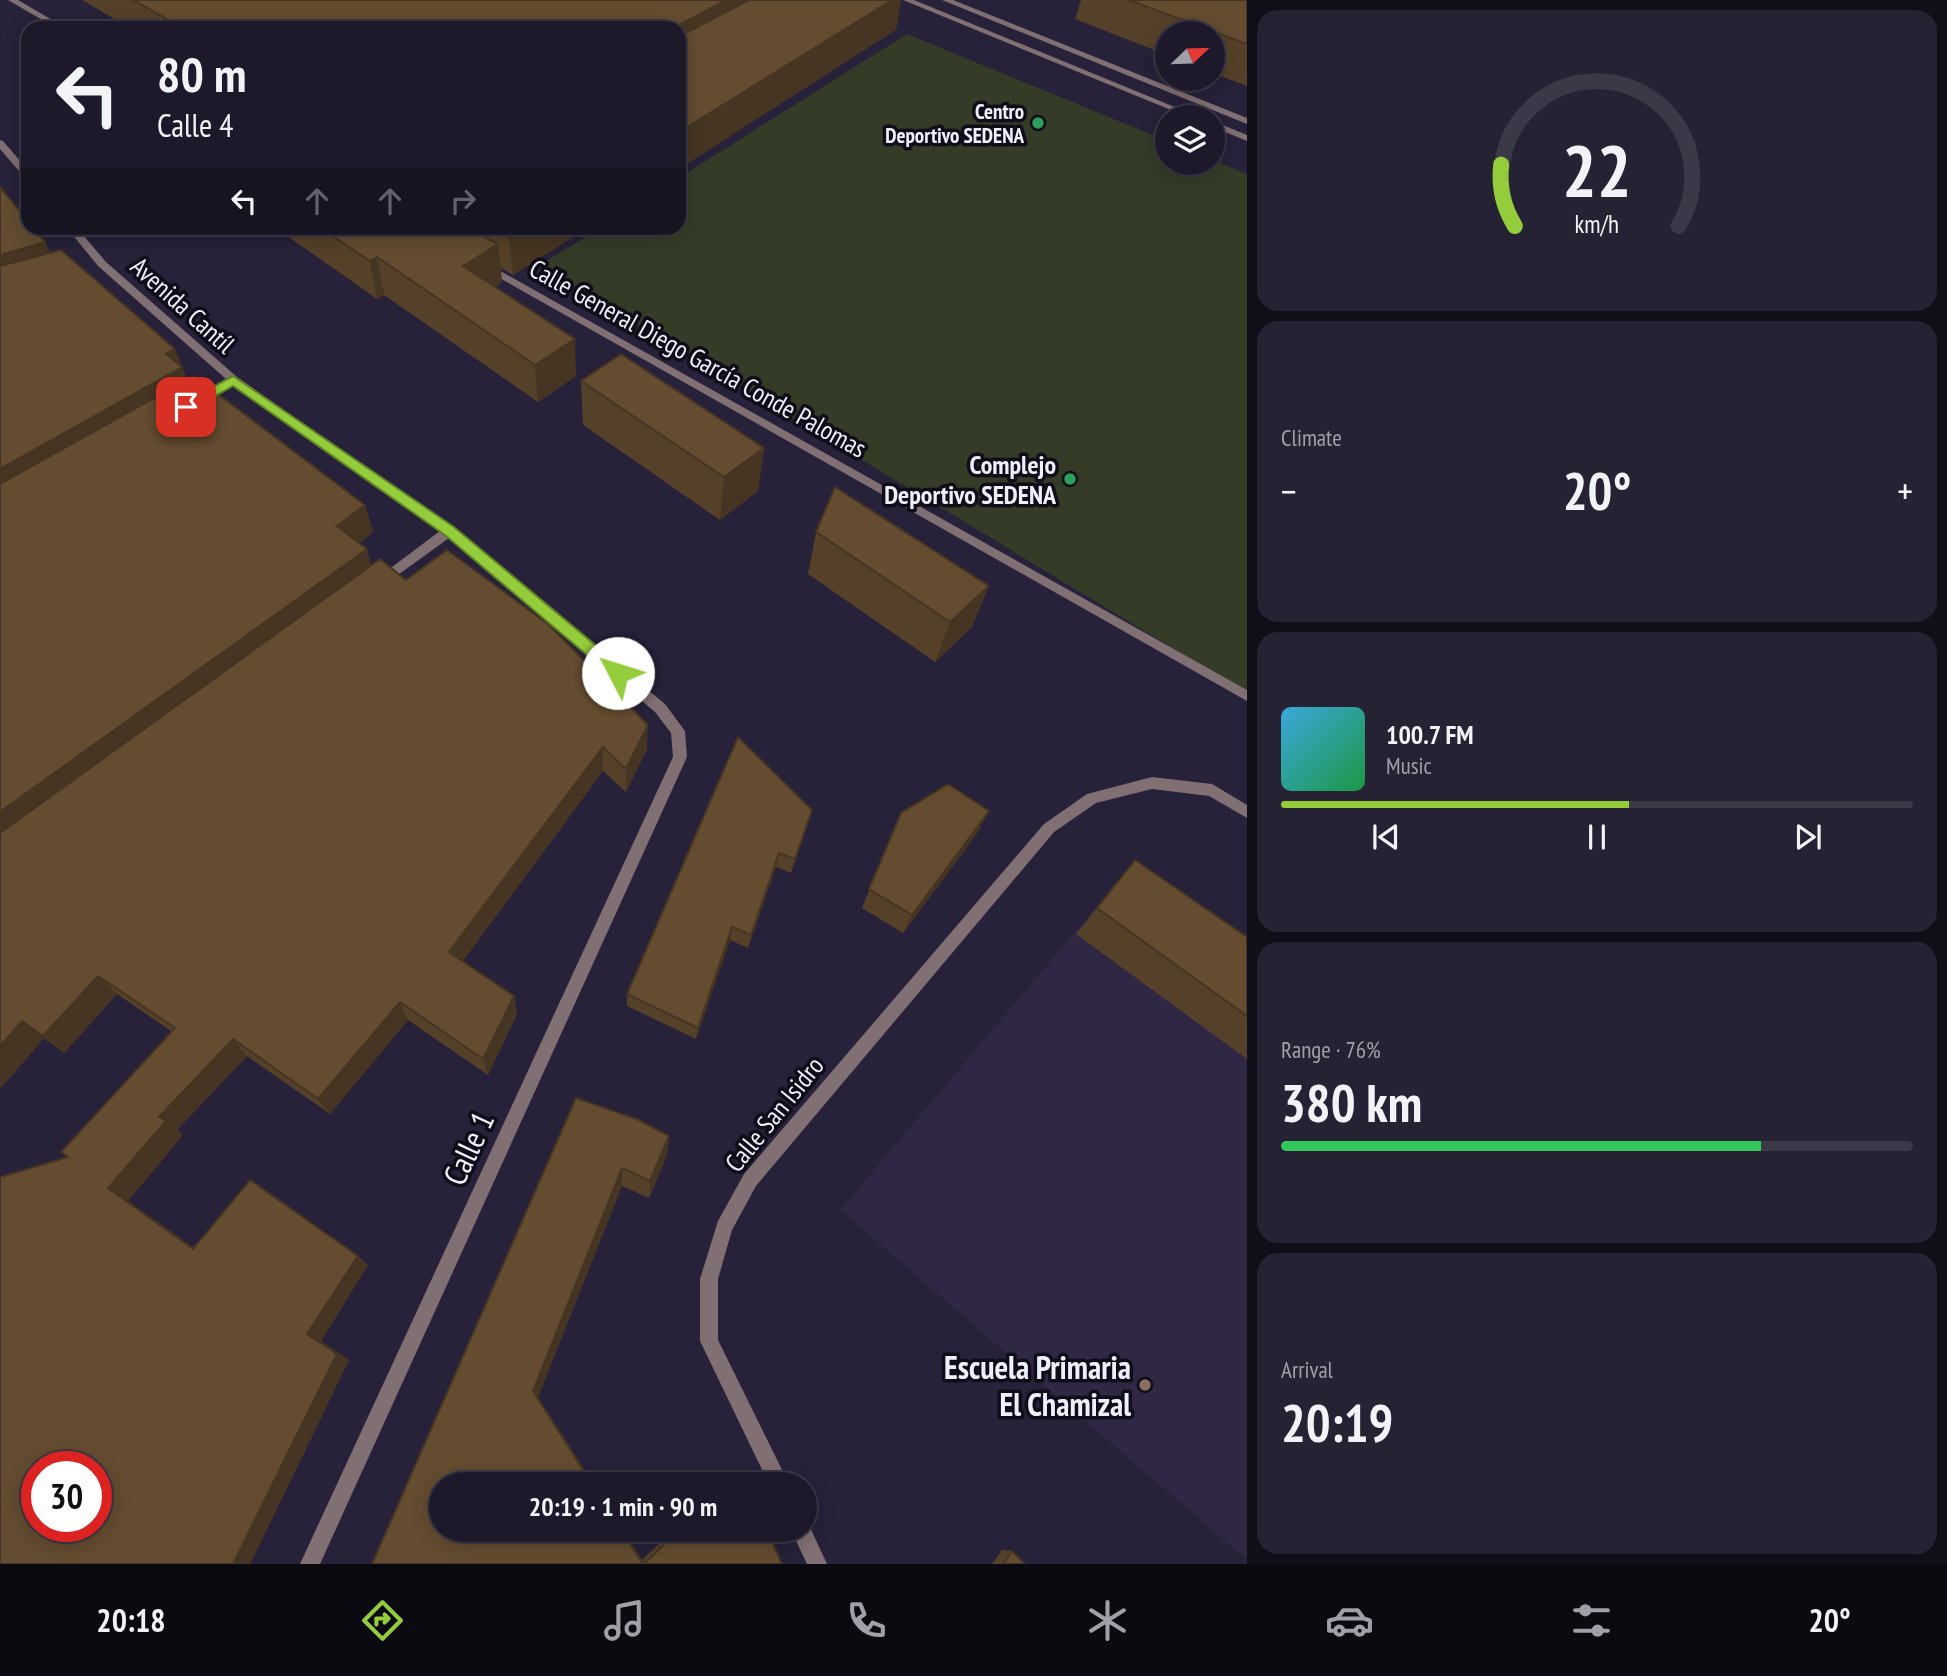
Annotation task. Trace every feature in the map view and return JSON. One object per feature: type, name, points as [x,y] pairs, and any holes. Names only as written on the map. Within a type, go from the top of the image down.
[{"type":"street","points":[[12,0],[50,21]]},
{"type":"street","points":[[907,0],[1165,105]]},
{"type":"street","points":[[946,0],[1247,121]]},
{"type":"street","points":[[1225,129],[1247,138]]},
{"type":"street","points":[[0,143],[21,168]]},
{"type":"street","name":"Avenida Cantíl","points":[[78,235],[102,264],[233,380],[449,531],[660,708],[678,731],[680,757]]},
{"type":"street","name":"Calle General Diego García Conde Palomas","points":[[478,261],[1247,696]]},
{"type":"street","points":[[90,267],[102,264]]},
{"type":"street","points":[[186,407],[233,380]]},
{"type":"street","points":[[371,589],[449,531]]},
{"type":"street","name":"Calle 1","points":[[310,1564],[680,757]]},
{"type":"street","name":"Calle San Isidro","points":[[773,1472],[709,1341],[709,1279],[724,1227],[750,1180],[1049,828],[1092,798],[1152,783],[1212,790],[1247,812]]},
{"type":"street","points":[[807,1542],[817,1564]]},
{"type":"shaded area","name":"Escuela Primaria El Chamizal","points":[[1113,887],[1247,981],[1247,1560],[840,1210]]},
{"type":"green space","name":"Complejo Deportivo SEDENA","points":[[907,34],[1155,136],[1155,175],[1225,175],[1225,165],[1247,174],[1247,693],[540,265],[589,235],[686,235],[686,174]]},
{"type":"building","points":[[133,0],[726,0],[686,21],[170,21]]},
{"type":"building","points":[[749,0],[892,0],[686,128],[686,33]]},
{"type":"building","points":[[1129,0],[1247,0],[1247,44],[1225,36],[1225,21],[1185,21]]},
{"type":"building","points":[[0,187],[21,212],[21,235],[39,235],[45,242],[0,255]]},
{"type":"building","points":[[331,235],[481,235],[498,244],[463,266],[575,339],[535,365],[377,257],[370,261]]},
{"type":"building","points":[[61,250],[175,349],[166,354],[182,367],[0,469],[0,266]]},
{"type":"building","points":[[621,354],[764,448],[724,477],[581,381]]},
{"type":"building","points":[[194,376],[365,505],[337,526],[367,549],[0,812],[0,484]]},
{"type":"building","points":[[835,487],[989,586],[950,622],[816,532]]},
{"type":"building","points":[[447,550],[548,624],[648,725],[626,769],[603,747],[449,952],[514,996],[483,1059],[400,1002],[318,1099],[233,1039],[159,1117],[166,1121],[108,1188],[193,1249],[250,1180],[358,1256],[307,1334],[337,1354],[233,1564],[0,1564],[0,1177],[68,1157],[61,1152],[175,1028],[98,976],[43,1036],[22,1021],[0,1046],[0,833],[380,559],[406,580]]},
{"type":"building","points":[[738,737],[812,810],[795,859],[779,853],[751,935],[732,927],[698,1028],[627,994]]},
{"type":"building","points":[[948,784],[989,811],[912,915],[869,889],[901,813]]},
{"type":"building","points":[[1135,860],[1247,937],[1247,1016],[1097,908]]},
{"type":"building","points":[[576,1098],[639,1120],[669,1136],[650,1181],[622,1168],[533,1391],[584,1472],[429,1472],[429,1542],[629,1542],[643,1564],[372,1564]]},
{"type":"building","points":[[667,1542],[772,1542],[782,1564],[644,1564]]},
{"type":"building","points":[[1012,1551],[1025,1564],[1003,1564]]},
{"type":"place","name":"Centro Deportivo SEDENA","points":[[1038,123]]},
{"type":"place","name":"Complejo Deportivo SEDENA","points":[[1070,479]]},
{"type":"place","name":"Escuela Primaria El Chamizal","points":[[1145,1385]]},
{"type":"route","points":[[186,407],[233,380],[449,531],[618,673]]}]
